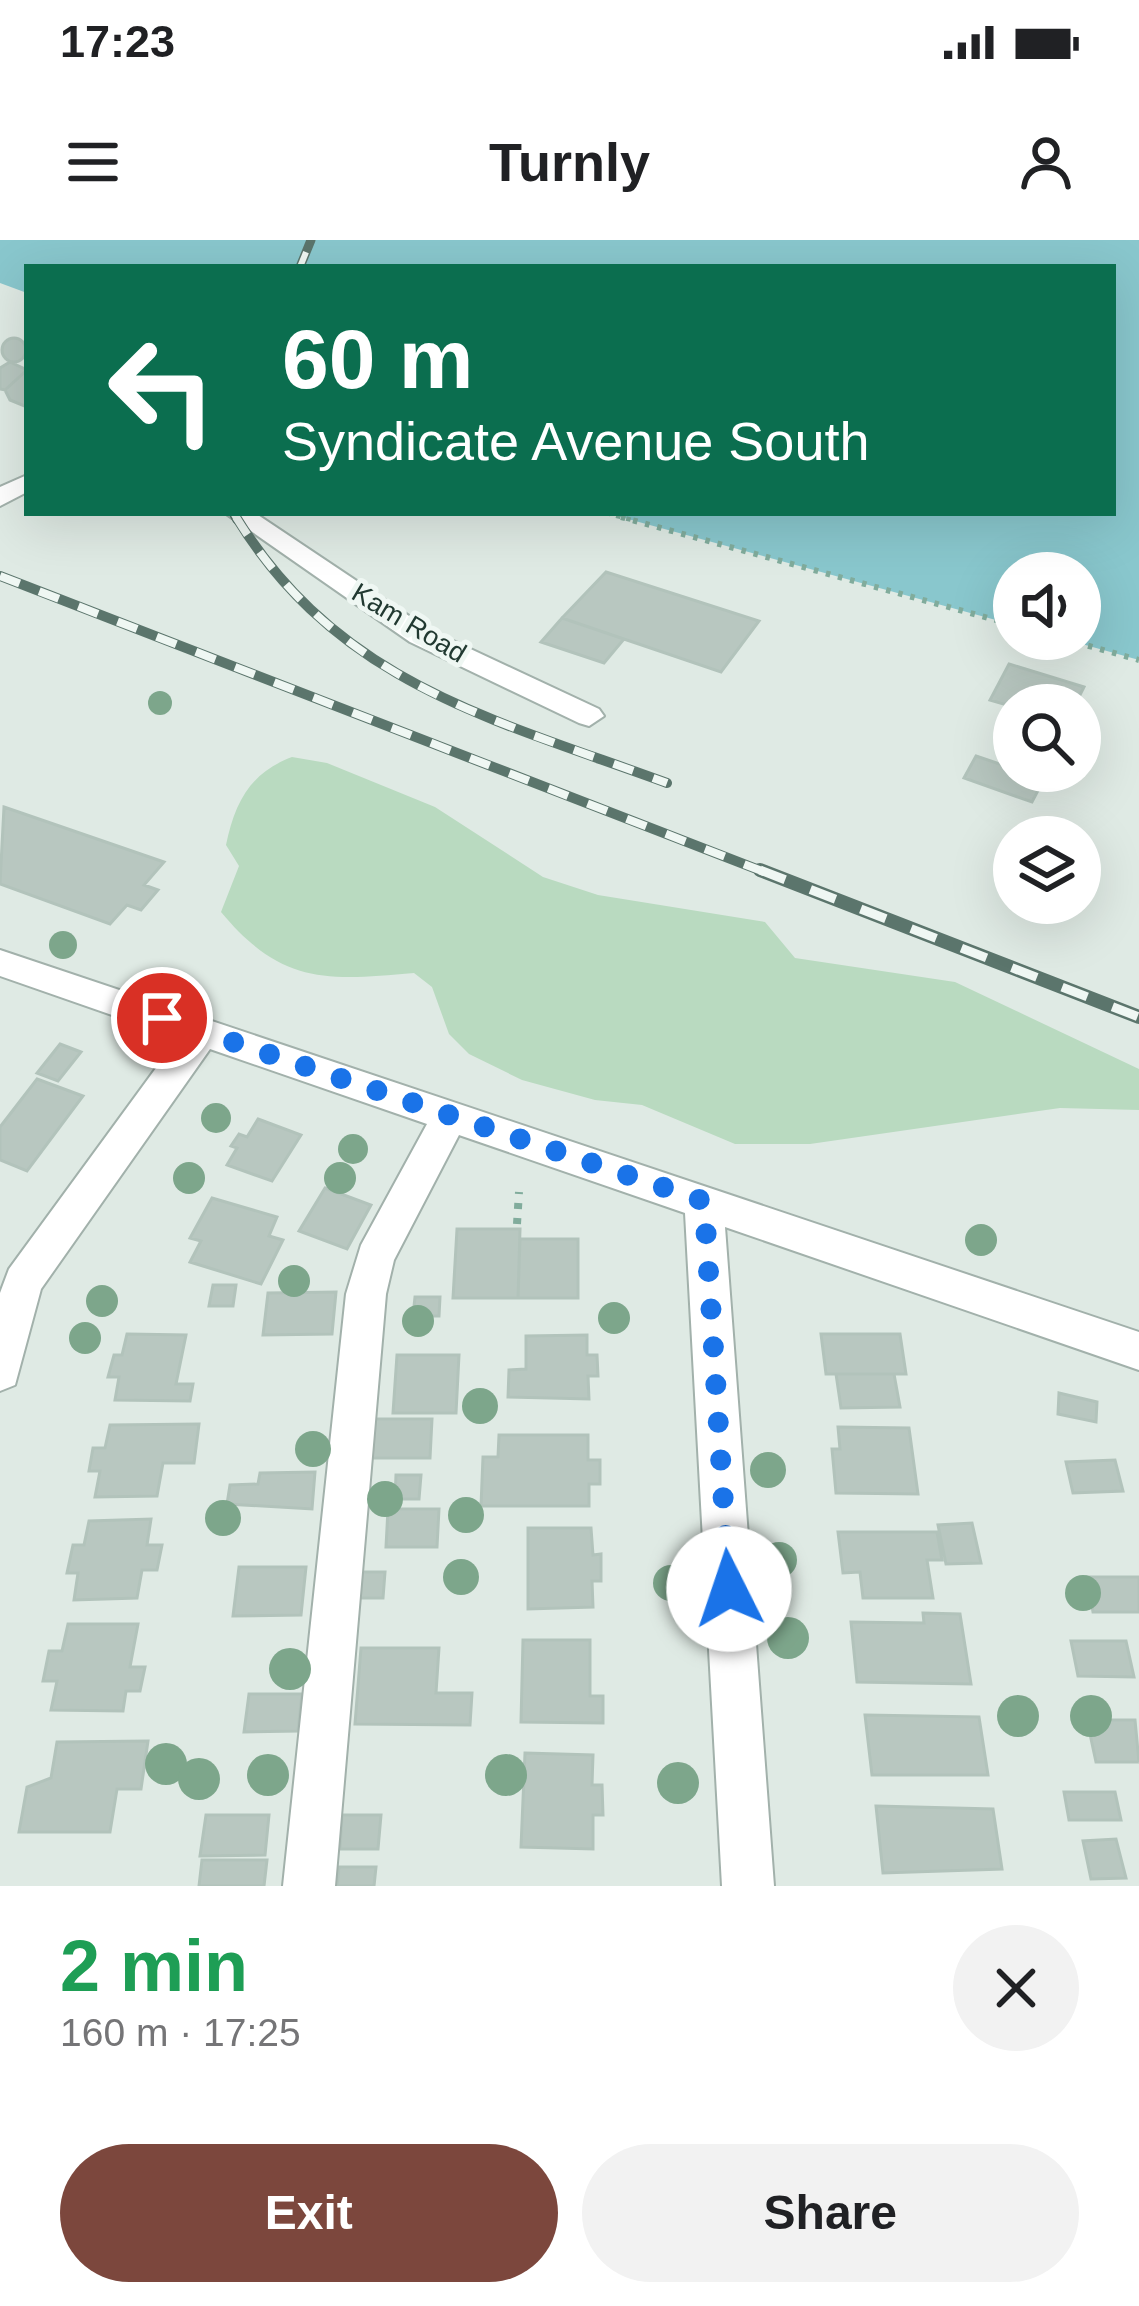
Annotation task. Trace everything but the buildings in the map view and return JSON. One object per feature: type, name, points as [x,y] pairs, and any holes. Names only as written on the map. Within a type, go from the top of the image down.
[{"type":"street","name":"Kam Road","points":[[242,516],[420,636],[589,716]]},
{"type":"street","points":[[0,963],[704,1201],[1136,1359]]},
{"type":"street","points":[[2,1352],[12,1277],[202,1033]]},
{"type":"street","points":[[309,1886],[366,1294],[375,1258],[450,1115]]},
{"type":"street","points":[[704,1201],[748,1886]]},
{"type":"path","points":[[617,516],[993,620]]},
{"type":"path","points":[[1101,649],[1139,660]]},
{"type":"path","points":[[517,1224],[519,1192]]},
{"type":"green space","points":[[292,757],[327,763],[435,807],[543,877],[598,895],[765,922],[795,958],[955,982],[1139,1069],[1139,1110],[1060,1108],[810,1144],[735,1144],[642,1105],[595,1100],[522,1080],[469,1054],[449,1034],[432,987],[414,973],[355,977],[307,972],[264,953],[221,912],[239,866],[226,845],[234,815],[265,771]]},
{"type":"water","points":[[0,240],[1139,240],[1139,660],[1101,649],[1101,552],[993,552],[993,619],[617,516],[1116,516],[1116,264],[24,264],[24,292],[0,283]]},
{"type":"railway","points":[[301,264],[311,240]]},
{"type":"railway","points":[[235,516],[237,520]]},
{"type":"railway","points":[[236,517],[277,574],[322,620],[372,658],[481,715],[667,783]]},
{"type":"railway","points":[[0,576],[767,873]]},
{"type":"railway","points":[[760,870],[1139,1017]]},
{"type":"route","points":[[162,1018],[704,1201],[729,1589]]}]
